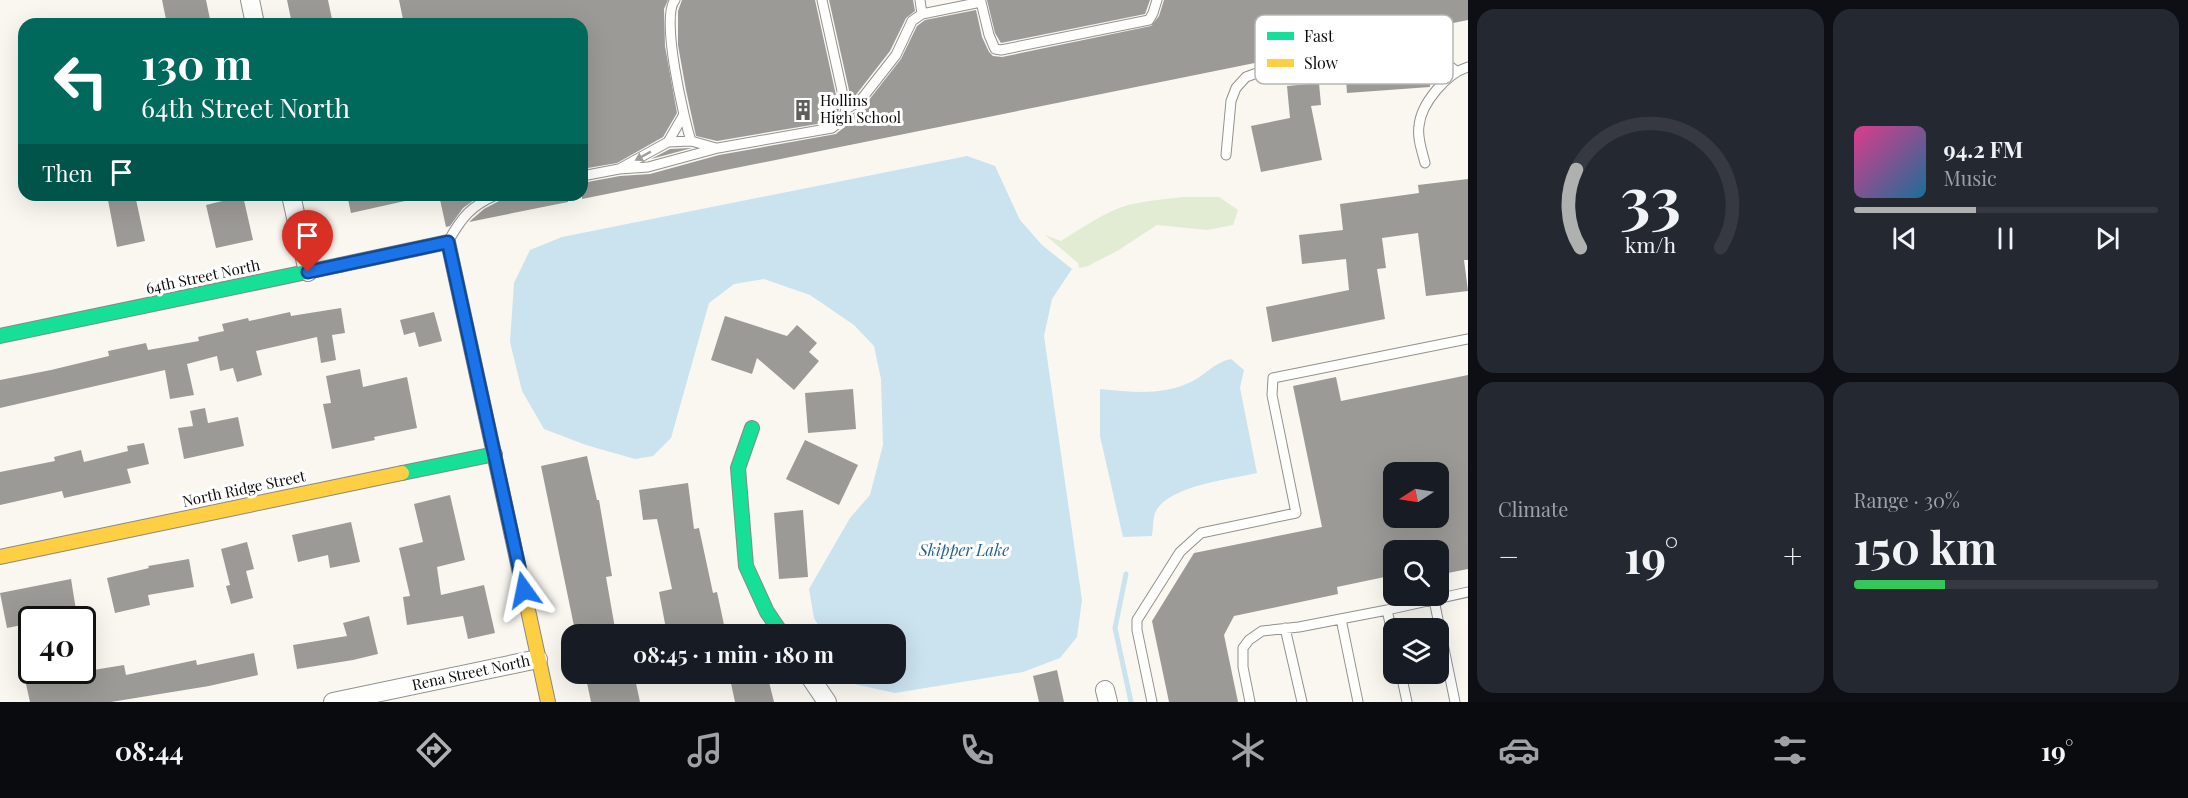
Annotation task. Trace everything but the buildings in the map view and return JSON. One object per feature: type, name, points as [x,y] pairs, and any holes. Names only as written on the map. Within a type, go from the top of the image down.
[{"type":"street","points":[[250,0],[254,18]]},
{"type":"street","points":[[292,201],[308,272]]},
{"type":"street","points":[[448,242],[548,702]]},
{"type":"street","name":"64th Street North","points":[[0,336],[448,242]]},
{"type":"street","points":[[752,428],[738,468],[746,566],[767,612],[775,624]]},
{"type":"street","name":"North Ridge Street","points":[[0,557],[495,454]]},
{"type":"street","name":"Rena Street North","points":[[333,702],[538,659]]},
{"type":"street","points":[[815,684],[827,702]]},
{"type":"lane","points":[[675,0],[671,4],[669,23],[683,116],[691,141]]},
{"type":"lane","points":[[588,175],[648,167],[718,148],[832,128],[843,119],[846,109],[822,0]]},
{"type":"lane","points":[[920,0],[922,14]]},
{"type":"lane","points":[[846,109],[860,101],[896,55],[912,21],[922,14],[992,0]]},
{"type":"lane","points":[[981,1],[988,35],[995,49],[1001,50],[1149,21],[1154,13],[1157,0]]},
{"type":"lane","points":[[1453,74],[1468,67]]},
{"type":"lane","points":[[1226,155],[1231,101],[1236,88],[1246,77],[1255,74]]},
{"type":"lane","points":[[1425,163],[1420,142],[1420,118],[1441,84]]},
{"type":"lane","points":[[668,142],[683,116]]},
{"type":"lane","points":[[619,169],[668,142],[691,141],[718,148]]},
{"type":"lane","points":[[448,242],[462,218],[483,201]]},
{"type":"lane","points":[[1152,702],[1137,620],[1180,552],[1201,533],[1296,513],[1272,395],[1273,378],[1468,339]]},
{"type":"lane","points":[[1449,596],[1468,592]]},
{"type":"lane","points":[[1250,702],[1243,667],[1243,648],[1249,640],[1262,632],[1285,627],[1299,627],[1406,606]]},
{"type":"lane","points":[[1435,606],[1455,702]]},
{"type":"lane","points":[[1387,610],[1389,618]]},
{"type":"lane","points":[[1341,619],[1358,702]]},
{"type":"lane","points":[[1285,627],[1302,702]]},
{"type":"lane","points":[[1403,684],[1407,702]]},
{"type":"green space","points":[[1183,197],[1219,197],[1238,210],[1233,225],[1207,230],[1157,225],[1117,251],[1088,266],[1079,268],[1078,263],[1045,235],[1061,241],[1100,217],[1122,207]]},
{"type":"water","name":"Skipper Lake","points":[[967,156],[995,166],[1020,220],[1042,245],[1072,269],[1052,299],[1044,336],[1082,600],[1077,637],[1060,658],[1023,672],[895,693],[854,684],[906,684],[906,624],[817,624],[814,618],[809,589],[850,518],[870,495],[883,445],[881,379],[874,346],[854,325],[810,295],[764,279],[734,284],[709,303],[671,438],[653,456],[635,459],[586,445],[544,429],[522,391],[510,342],[514,283],[530,250],[562,237]]},
{"type":"water","points":[[1231,359],[1244,370],[1240,388],[1257,473],[1200,485],[1172,496],[1161,504],[1155,513],[1152,536],[1123,537],[1100,436],[1100,389],[1146,392],[1169,389],[1191,382],[1220,363]]},
{"type":"waterway","points":[[1126,574],[1115,628],[1131,702]]},
{"type":"traffic: fast","points":[[0,336],[340,265]]},
{"type":"traffic: fast","points":[[752,428],[738,468],[746,566],[767,612],[775,624]]},
{"type":"traffic: fast","points":[[402,473],[495,454]]},
{"type":"traffic: slow","points":[[340,265],[448,242],[548,702]]},
{"type":"traffic: slow","points":[[0,557],[402,473]]},
{"type":"place","name":"Hollins High School","points":[[803,110]]},
{"type":"route","points":[[308,272],[448,242],[524,590]]}]
